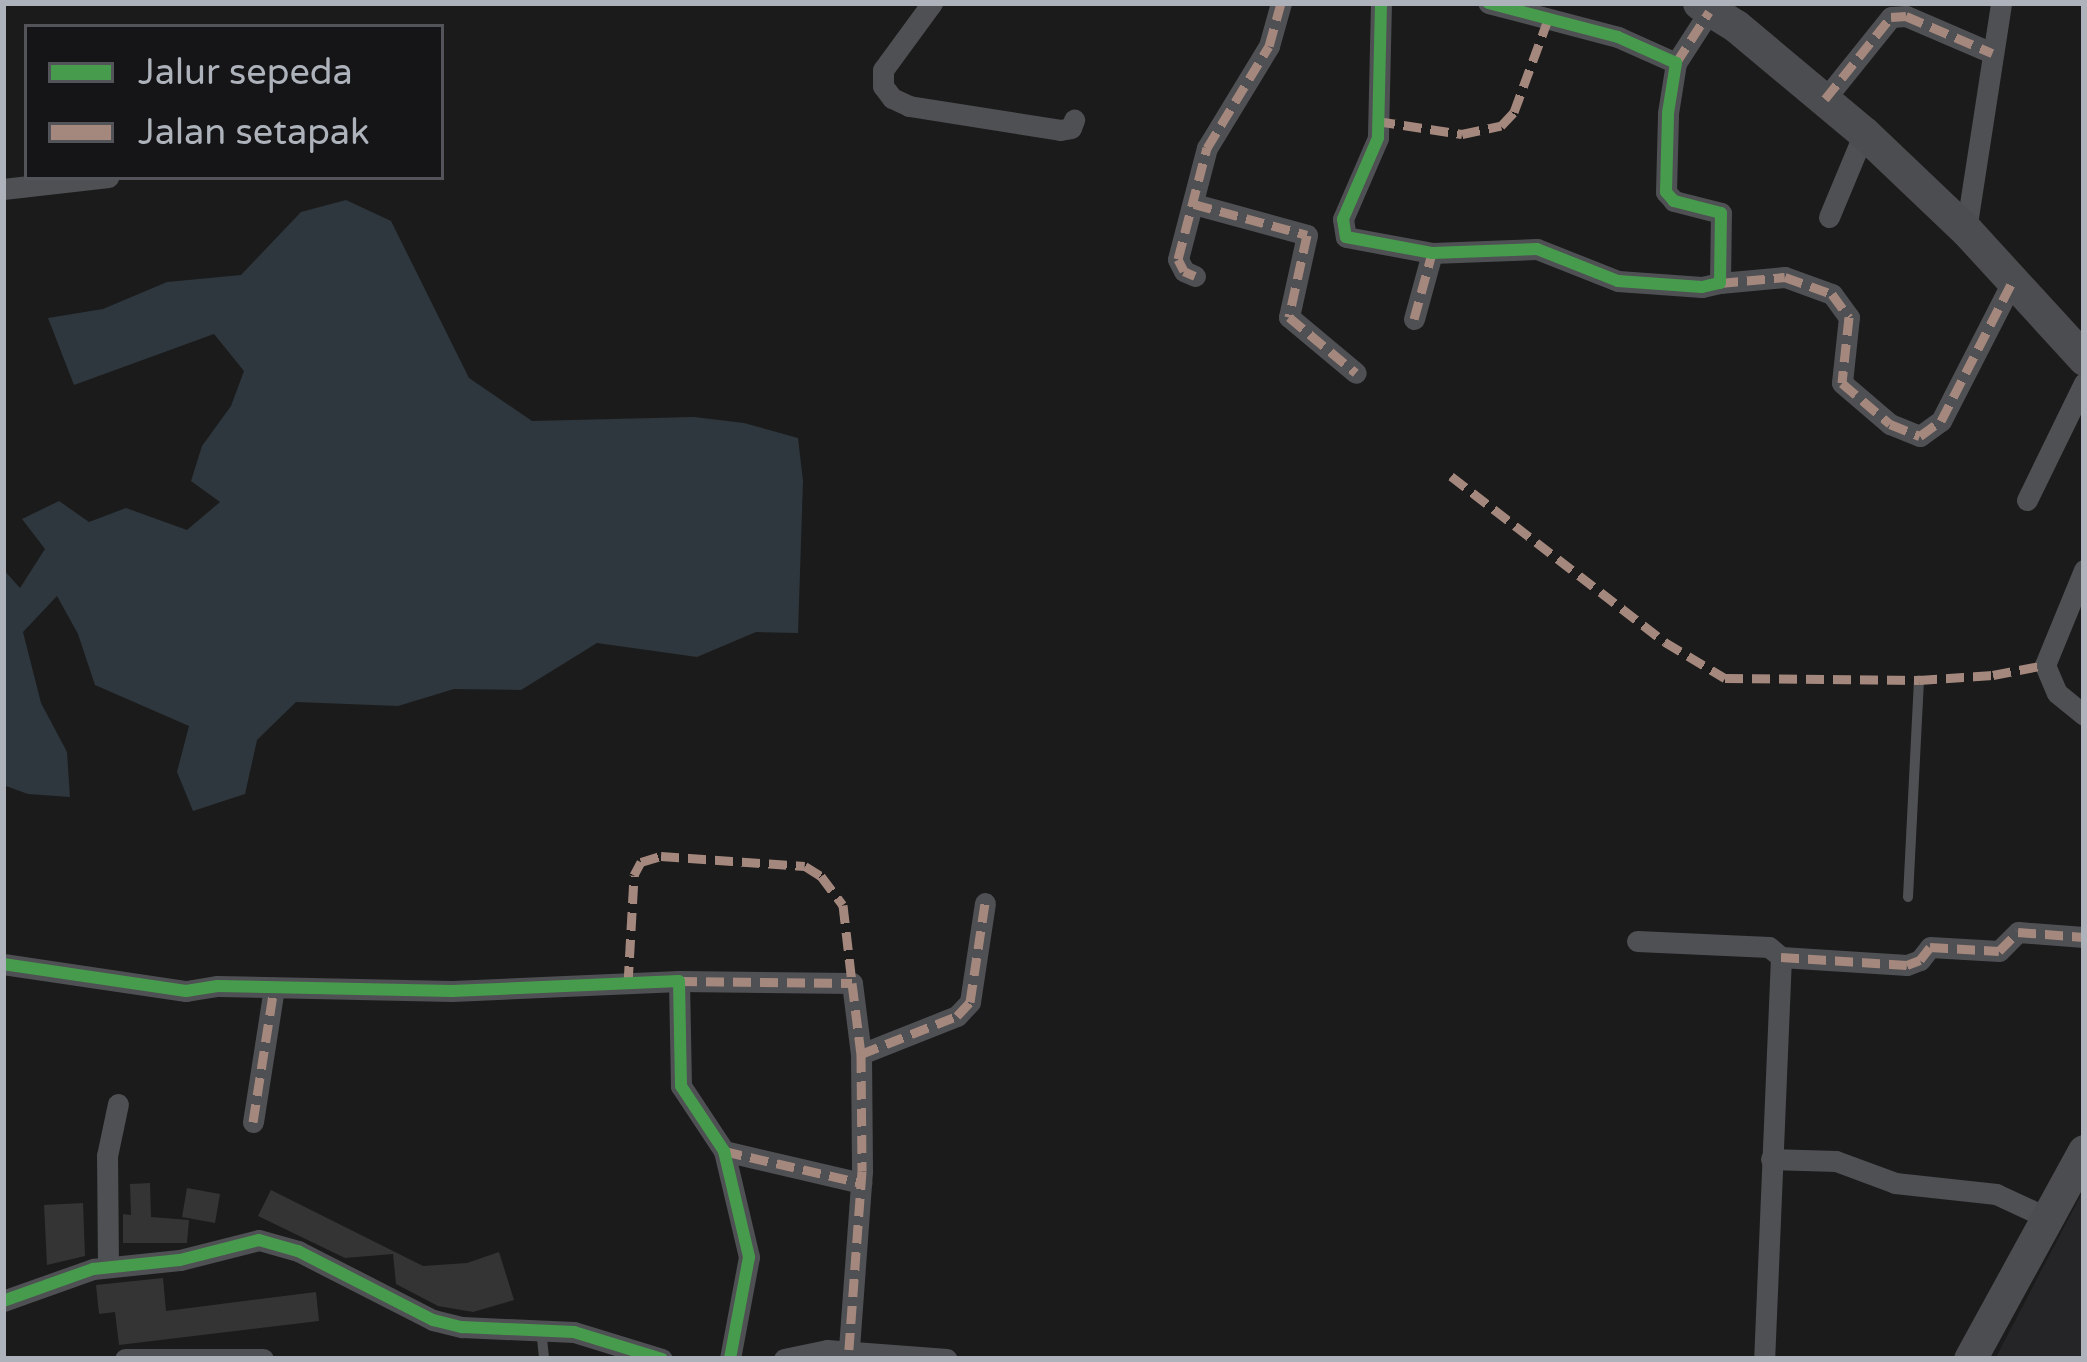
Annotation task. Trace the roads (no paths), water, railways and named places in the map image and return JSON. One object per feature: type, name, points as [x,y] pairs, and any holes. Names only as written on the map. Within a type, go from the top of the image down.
[{"type":"main road","points":[[1704,8],[1736,26],[1864,133],[1966,230],[2084,358]]},
{"type":"main road","points":[[1970,1359],[2084,1151]]},
{"type":"street","points":[[932,3],[883,70],[884,86],[892,98],[909,106],[1060,130],[1071,128],[1074,120]]},
{"type":"street","points":[[1196,276],[1184,271],[1178,259],[1207,148],[1269,46],[1282,3]]},
{"type":"street","points":[[1381,3],[1378,138],[1342,232],[1358,242],[1432,253],[1537,249],[1618,280],[1702,287],[1785,277],[1832,294],[1849,317],[1842,383],[1890,424],[1920,436],[1941,421],[2011,284]]},
{"type":"street","points":[[1488,3],[1618,37],[1676,63]]},
{"type":"street","points":[[1966,230],[2001,3]]},
{"type":"street","points":[[1704,8],[1676,63],[1668,113],[1666,192],[1674,201],[1721,213],[1720,283]]},
{"type":"street","points":[[1825,99],[1891,17],[1906,16],[1992,53]]},
{"type":"street","points":[[1829,217],[1864,133]]},
{"type":"street","points":[[3,189],[82,180]]},
{"type":"street","points":[[1194,204],[1307,235],[1289,317],[1356,373]]},
{"type":"street","points":[[1414,319],[1432,253]]},
{"type":"street","points":[[2027,500],[2084,383]]},
{"type":"street","points":[[2084,570],[2045,665],[2057,693],[2084,715]]},
{"type":"street","points":[[861,1054],[957,1016],[970,1002],[985,903]]},
{"type":"street","points":[[1637,941],[1769,947],[1781,957],[1907,964],[1921,960],[1930,946],[1999,951],[2018,932],[2084,937]]},
{"type":"street","points":[[1764,1359],[1781,957]]},
{"type":"street","points":[[3,964],[186,991],[218,986],[452,991],[679,981],[852,983],[861,1054],[861,1183],[849,1350]]},
{"type":"street","points":[[679,981],[681,1086],[724,1151],[749,1257],[749,1280],[730,1359]]},
{"type":"street","points":[[253,1122],[274,988]]},
{"type":"street","points":[[108,1266],[107,1156],[118,1104]]},
{"type":"street","points":[[724,1151],[861,1183]]},
{"type":"street","points":[[1771,1159],[1836,1161],[1895,1183],[1996,1194],[2048,1218]]},
{"type":"street","points":[[3,1301],[108,1266],[180,1259],[259,1240],[298,1251],[433,1320],[462,1327],[541,1329],[598,1337],[662,1359]]},
{"type":"street","points":[[784,1359],[849,1350],[947,1359]]},
{"type":"street","points":[[127,1358],[262,1359]]},
{"type":"lane","points":[[1908,897],[1919,680]]},
{"type":"lane","points":[[541,1329],[544,1359]]}]
